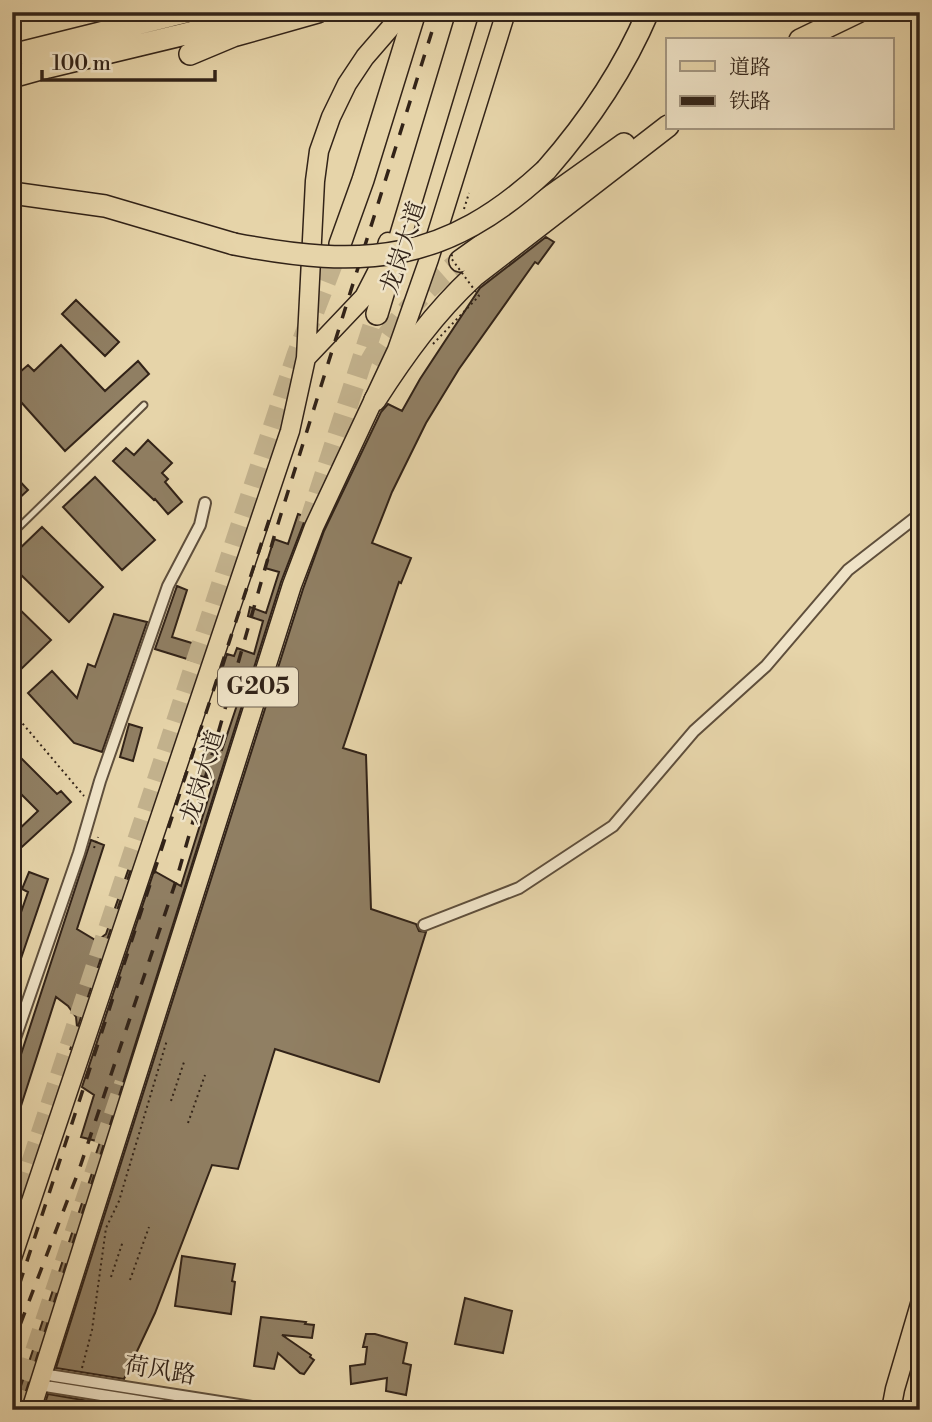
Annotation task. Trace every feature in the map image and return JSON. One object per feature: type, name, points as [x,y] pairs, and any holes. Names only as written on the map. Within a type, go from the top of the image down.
[{"type":"highway","points":[[12,77],[48,66],[188,36],[277,12]]},
{"type":"highway","points":[[12,55],[188,36],[233,36],[318,12]]},
{"type":"highway","points":[[340,244],[363,180],[415,12]]},
{"type":"highway","name":"龙岗大道","points":[[377,314],[468,12]]},
{"type":"highway","points":[[12,192],[105,206],[234,244],[281,253],[356,257],[411,250],[470,228],[520,195],[546,170],[594,112],[635,42],[648,12]]},
{"type":"highway","points":[[804,38],[858,12]]},
{"type":"highway","points":[[457,253],[666,119]]},
{"type":"highway","points":[[375,400],[433,318],[474,276],[666,128]]},
{"type":"main road","name":"龙岗大道","points":[[12,1258],[290,431],[306,358],[315,181],[319,151],[347,84],[365,57],[404,12]]},
{"type":"main road","points":[[306,358],[364,297],[382,262],[461,12]]},
{"type":"main road","name":"龙岗大道","points":[[31,1410],[288,597],[314,527],[375,400],[415,303],[506,12]]},
{"type":"main road","points":[[891,1410],[920,1304]]},
{"type":"street","points":[[12,1047],[168,586],[200,525],[205,503]]},
{"type":"street","points":[[424,925],[519,888],[613,826],[694,731],[766,666],[848,570],[920,514]]},
{"type":"street","name":"荷风路","points":[[40,1380],[271,1410]]},
{"type":"street","name":"荷风路","points":[[84,1386],[195,1410]]},
{"type":"lane","points":[[12,534],[144,405]]},
{"type":"path","points":[[462,219],[469,193]]},
{"type":"path","points":[[433,344],[479,296],[451,258],[457,253]]},
{"type":"path","points":[[12,711],[85,796]]},
{"type":"path","points":[[94,848],[98,836]]},
{"type":"path","points":[[71,1410],[84,1386],[106,1228],[119,1201],[167,1040]]},
{"type":"path","points":[[171,1101],[184,1062]]},
{"type":"path","points":[[188,1123],[205,1075]]},
{"type":"path","points":[[130,1280],[149,1227]]},
{"type":"path","points":[[111,1277],[123,1241]]},
{"type":"path","points":[[73,1404],[107,1410]]},
{"type":"building","points":[[546,237],[554,242],[538,264],[535,262],[459,369],[426,423],[392,492],[372,543],[411,558],[401,583],[399,582],[343,748],[366,755],[371,909],[416,924],[419,931],[426,932],[379,1082],[275,1049],[238,1169],[212,1165],[155,1313],[124,1379],[56,1368],[303,589],[324,531],[381,412],[388,404],[402,411],[480,288]]},
{"type":"building","points":[[76,300],[119,342],[105,356],[62,314]]},
{"type":"building","points":[[61,345],[105,391],[138,361],[149,374],[65,451],[12,392],[12,379],[28,365],[34,371]]},
{"type":"building","points":[[148,440],[172,463],[162,473],[168,479],[165,482],[182,502],[168,514],[113,461],[126,448],[134,455]]},
{"type":"building","points":[[12,473],[28,490],[12,505]]},
{"type":"building","points":[[95,477],[155,540],[122,570],[63,507]]},
{"type":"building","points":[[298,514],[306,517],[281,582],[20,1410],[13,1410],[97,1158],[95,1157],[100,1142],[81,1137],[94,1095],[82,1087],[154,871],[181,886],[214,780],[197,775],[206,745],[222,750],[246,678],[222,670],[227,654],[234,656],[237,648],[254,654],[263,621],[248,616],[250,607],[266,613],[279,572],[265,568],[274,539],[288,544]]},
{"type":"building","points":[[42,527],[103,587],[69,622],[12,566],[12,556]]},
{"type":"building","points":[[177,586],[187,590],[172,637],[205,647],[200,663],[155,649]]},
{"type":"building","points":[[12,602],[51,640],[12,678]]},
{"type":"building","points":[[114,614],[147,622],[102,752],[74,743],[28,693],[52,671],[77,698],[88,664],[95,667]]},
{"type":"building","points":[[129,724],[142,728],[133,761],[120,757]]},
{"type":"building","points":[[12,749],[57,794],[61,791],[71,802],[12,856],[12,836],[38,811],[12,785]]},
{"type":"building","points":[[91,840],[104,845],[77,929],[97,941],[106,934],[132,859],[134,860],[70,1050],[77,1027],[76,1017],[68,1006],[56,997],[20,1109],[12,1106],[12,1082]]},
{"type":"building","points":[[29,872],[48,879],[14,979],[12,924],[15,917],[19,918],[28,892],[22,889]]},
{"type":"building","points":[[182,1256],[235,1264],[231,1314],[175,1306]]},
{"type":"building","points":[[465,1298],[512,1311],[503,1353],[455,1344]]},
{"type":"building","points":[[261,1317],[314,1325],[312,1338],[282,1335],[314,1360],[304,1374],[278,1353],[274,1369],[254,1366]]},
{"type":"building","points":[[366,1334],[407,1343],[403,1363],[411,1365],[406,1395],[386,1391],[387,1378],[351,1384],[350,1366],[365,1364],[367,1347],[363,1347]]},
{"type":"building","points":[[48,1394],[112,1405],[109,1410],[43,1410]]},
{"type":"tunnel","points":[[12,1223],[297,355],[340,244]]},
{"type":"tunnel","points":[[370,362],[410,307],[460,261]]},
{"type":"tunnel","points":[[309,524],[377,314]]},
{"type":"tunnel","points":[[16,1410],[125,1083]]},
{"type":"railway","points":[[12,1346],[79,1170],[176,881],[276,530],[438,12]]},
{"type":"railway","points":[[12,1307],[269,520]]}]
